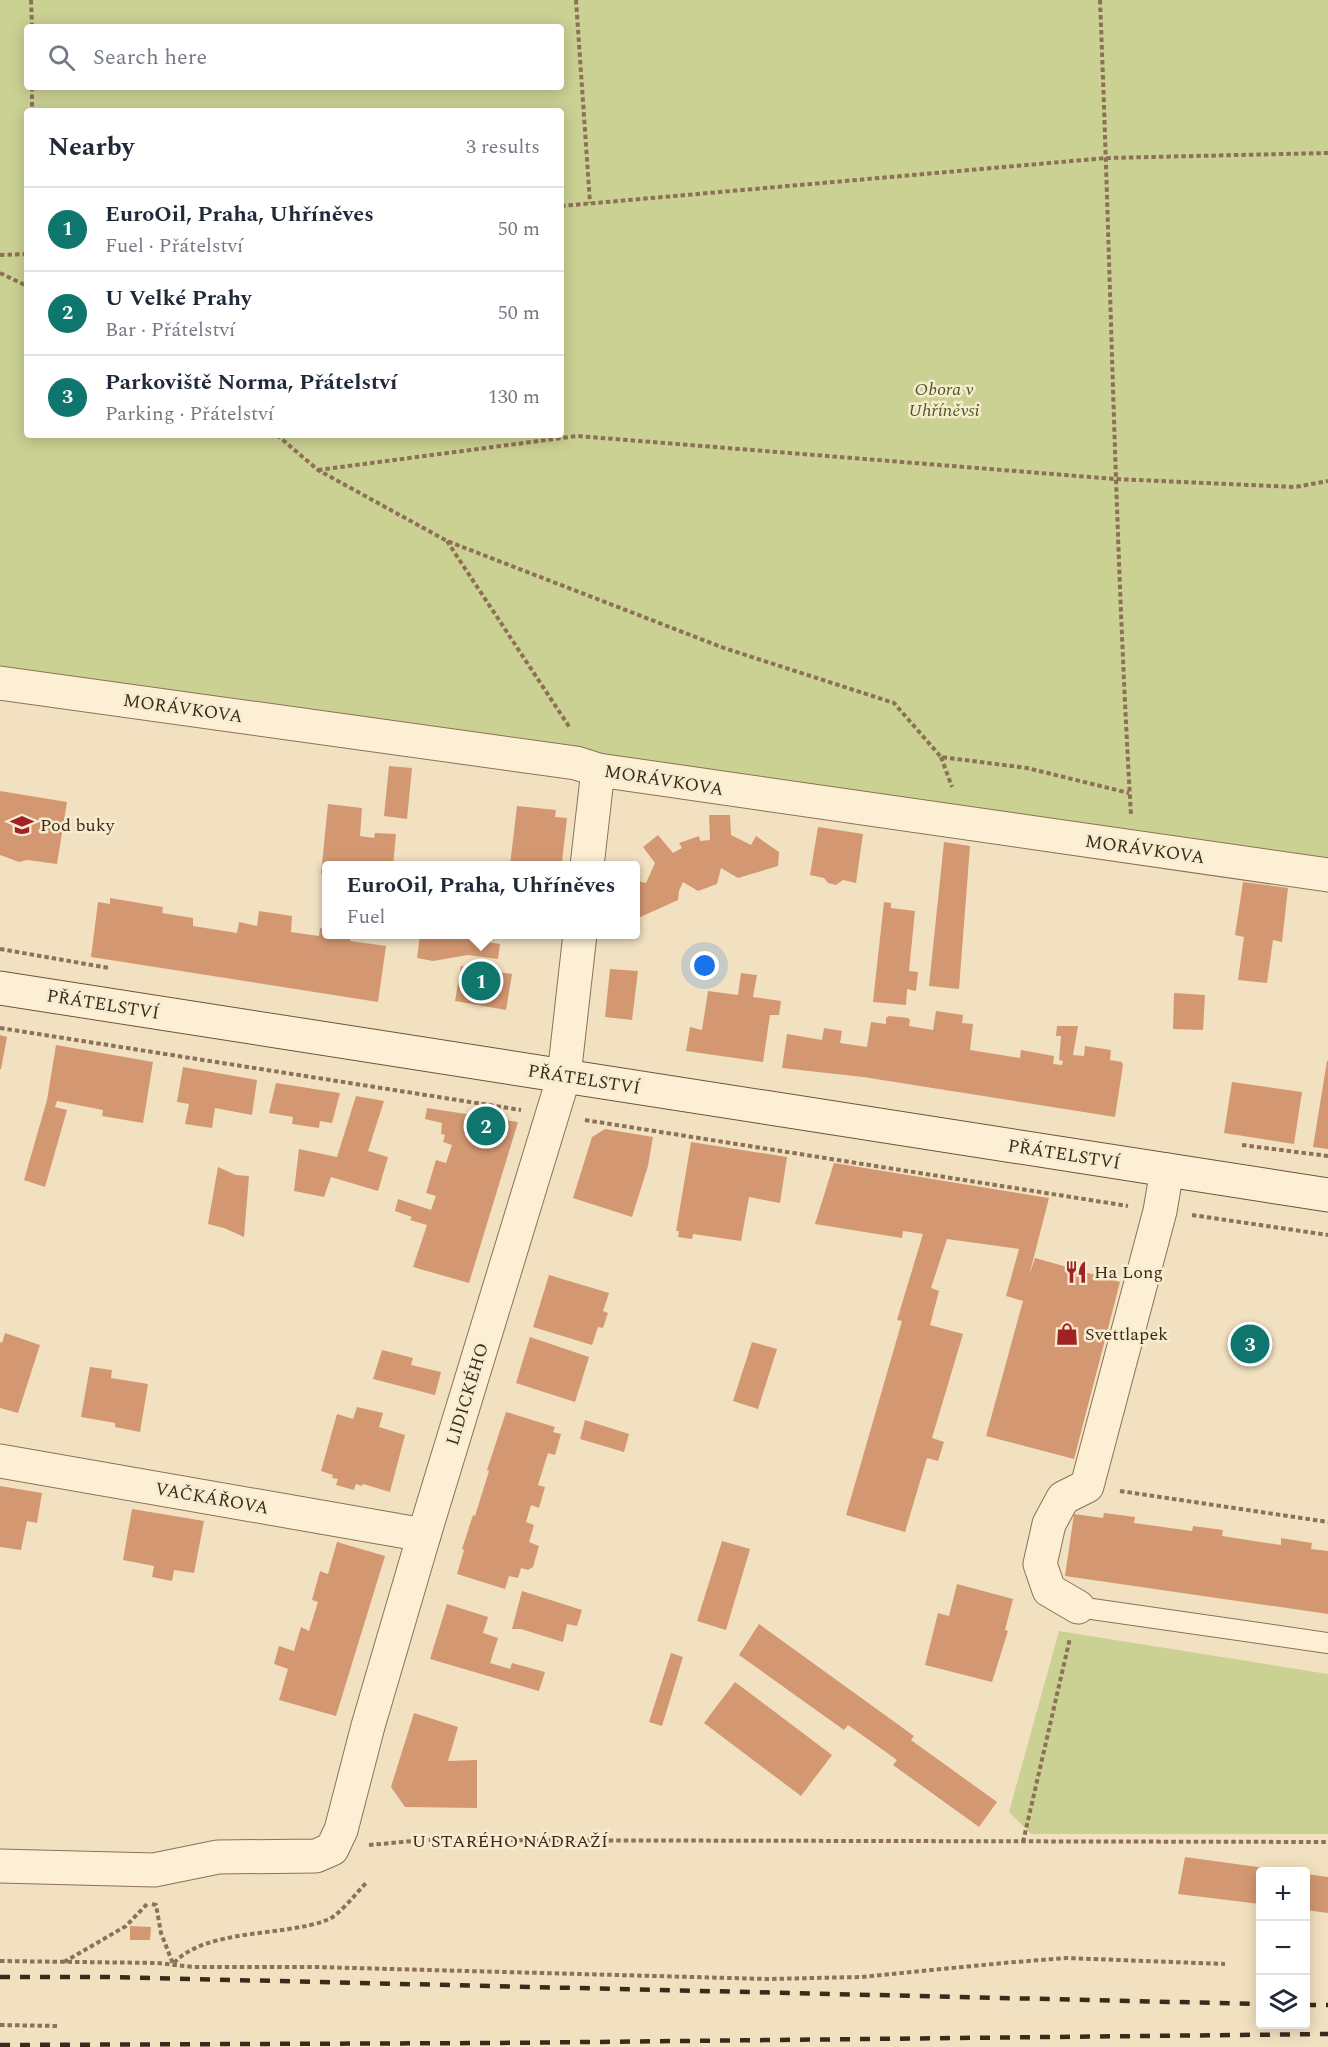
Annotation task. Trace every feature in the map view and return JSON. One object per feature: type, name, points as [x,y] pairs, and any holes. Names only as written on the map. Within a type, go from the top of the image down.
[{"type":"street","name":"MORÁVKOVA","points":[[0,683],[576,763],[598,771],[1328,875]]},
{"type":"street","points":[[588,861],[598,771]]},
{"type":"street","name":"LIDICKÉHO","points":[[332,1849],[341,1830],[368,1726],[424,1535],[554,1115],[564,1076],[579,945]]},
{"type":"street","name":"PŘÁTELSTVÍ","points":[[0,988],[1328,1195]]},
{"type":"street","points":[[1078,1607],[1049,1590],[1040,1564],[1049,1524],[1063,1498],[1087,1486],[1160,1210],[1167,1170]]},
{"type":"street","name":"VAČKÁŘOVA","points":[[0,1461],[424,1535]]},
{"type":"street","points":[[0,1866],[154,1870],[218,1857],[316,1856],[332,1849]]},
{"type":"lane","points":[[1078,1607],[1328,1643]]},
{"type":"path","points":[[31,0],[32,24]]},
{"type":"path","points":[[576,0],[590,203]]},
{"type":"path","points":[[1100,0],[1115,479],[1132,847]]},
{"type":"path","points":[[32,90],[32,108]]},
{"type":"path","points":[[564,206],[1106,158],[1328,153]]},
{"type":"path","points":[[0,255],[24,254]]},
{"type":"path","points":[[0,273],[24,285]]},
{"type":"path","points":[[564,438],[577,436],[1115,479],[1295,487],[1328,481]]},
{"type":"path","points":[[281,438],[318,470],[447,541],[724,648],[894,703],[940,757],[1027,768],[1129,793]]},
{"type":"path","points":[[318,470],[562,438]]},
{"type":"path","points":[[447,541],[598,771]]},
{"type":"path","points":[[0,1028],[1328,1235]]},
{"type":"path","points":[[1087,1486],[1328,1522]]},
{"type":"path","points":[[1023,1842],[1078,1607]]},
{"type":"path","name":"U STARÉHO NÁDRAŽÍ","points":[[332,1849],[424,1840],[1328,1842]]},
{"type":"path","points":[[173,1964],[182,1954],[225,1939],[329,1920],[367,1882]]},
{"type":"path","points":[[64,1962],[126,1926],[148,1902],[156,1905],[161,1933],[173,1964]]},
{"type":"path","points":[[0,1961],[768,1979],[861,1977],[1066,1958],[1226,1964]]},
{"type":"path","points":[[0,2025],[57,2026]]},
{"type":"green space","name":"Obora v Uhříněvsi","points":[[0,0],[1328,0],[1328,861],[0,671]]},
{"type":"green space","points":[[1059,1631],[1328,1674],[1328,1834],[1031,1834],[1009,1812]]},
{"type":"building","points":[[389,766],[412,768],[407,819],[384,816]]},
{"type":"building","points":[[0,791],[67,802],[57,864],[27,860],[19,862],[0,855]]},
{"type":"building","points":[[328,804],[362,808],[360,836],[374,838],[375,833],[396,834],[393,861],[322,861]]},
{"type":"building","points":[[517,806],[556,810],[555,817],[567,818],[562,861],[510,861]]},
{"type":"building","points":[[709,815],[730,815],[731,835],[751,845],[756,836],[779,852],[778,866],[738,878],[721,868],[717,884],[698,891],[683,882],[678,900],[640,917],[640,882],[646,883],[655,863],[643,847],[658,835],[673,853],[682,848],[679,843],[699,836],[700,841],[710,840]]},
{"type":"building","points":[[818,827],[863,834],[856,883],[843,880],[836,885],[828,883],[824,878],[810,875]]},
{"type":"building","points":[[944,842],[970,846],[959,989],[929,986]]},
{"type":"building","points":[[1243,882],[1288,888],[1282,942],[1273,940],[1267,983],[1238,980],[1244,937],[1235,935]]},
{"type":"building","points":[[110,898],[163,907],[162,913],[193,918],[193,926],[237,933],[239,922],[257,926],[259,911],[292,916],[291,932],[319,936],[320,928],[322,928],[322,939],[350,939],[350,941],[386,946],[378,1002],[91,957],[98,902],[110,904]]},
{"type":"building","points":[[884,902],[891,903],[891,908],[915,911],[909,971],[918,972],[916,991],[907,989],[906,1005],[873,1002]]},
{"type":"building","points":[[419,939],[470,939],[500,944],[498,959],[468,955],[433,961],[417,958]]},
{"type":"building","points":[[461,966],[512,974],[506,1010],[455,1001]]},
{"type":"building","points":[[610,969],[638,971],[632,1020],[605,1017]]},
{"type":"building","points":[[741,973],[757,975],[753,997],[781,1001],[779,1015],[770,1015],[763,1062],[686,1051],[690,1027],[702,1030],[708,991],[738,995]]},
{"type":"building","points":[[1174,993],[1205,995],[1203,1030],[1173,1029]]},
{"type":"building","points":[[936,1011],[963,1015],[962,1023],[973,1024],[970,1050],[1020,1058],[1021,1050],[1054,1056],[1053,1064],[1062,1065],[1063,1061],[1059,1060],[1061,1036],[1056,1036],[1057,1026],[1078,1026],[1073,1055],[1084,1056],[1085,1046],[1111,1050],[1110,1060],[1122,1062],[1115,1117],[863,1077],[782,1068],[787,1034],[822,1040],[824,1028],[842,1031],[840,1043],[867,1047],[871,1022],[886,1024],[886,1018],[889,1016],[908,1018],[909,1026],[933,1030]]},
{"type":"building","points":[[0,1035],[7,1037],[1,1069],[0,1069]]},
{"type":"building","points":[[56,1045],[153,1062],[143,1123],[102,1116],[103,1110],[57,1101],[55,1107],[67,1110],[45,1187],[24,1180],[47,1100]]},
{"type":"building","points":[[1328,1061],[1328,1149],[1313,1147]]},
{"type":"building","points":[[183,1067],[257,1080],[252,1115],[215,1108],[212,1128],[185,1124],[189,1104],[177,1102]]},
{"type":"building","points":[[1232,1082],[1302,1092],[1294,1144],[1224,1133]]},
{"type":"building","points":[[276,1083],[340,1093],[332,1123],[320,1121],[319,1128],[292,1124],[293,1117],[269,1113]]},
{"type":"building","points":[[356,1096],[384,1101],[368,1151],[388,1157],[378,1191],[331,1177],[324,1197],[294,1191],[299,1149],[337,1157]]},
{"type":"building","points":[[427,1108],[518,1122],[469,1283],[413,1267],[427,1225],[410,1220],[412,1217],[395,1211],[398,1199],[431,1210],[436,1196],[426,1193],[436,1160],[446,1163],[452,1145],[443,1142],[445,1135],[441,1134],[442,1123],[425,1119]]},
{"type":"building","points":[[605,1129],[653,1137],[648,1166],[632,1217],[573,1198],[592,1137]]},
{"type":"building","points":[[691,1142],[787,1157],[780,1203],[749,1197],[741,1241],[693,1234],[692,1239],[678,1237],[679,1231],[676,1231]]},
{"type":"building","points":[[834,1163],[1049,1198],[1029,1276],[1035,1258],[1120,1282],[1074,1459],[986,1436],[1023,1301],[1006,1296],[1019,1249],[947,1239],[931,1288],[939,1291],[930,1325],[963,1334],[932,1438],[944,1442],[938,1461],[927,1458],[905,1532],[846,1515],[902,1321],[897,1320],[923,1234],[903,1231],[902,1238],[815,1224]]},
{"type":"building","points":[[218,1167],[236,1175],[249,1176],[244,1237],[208,1224]]},
{"type":"building","points":[[549,1275],[609,1293],[603,1311],[608,1313],[603,1328],[598,1327],[592,1345],[533,1327]]},
{"type":"building","points":[[5,1333],[40,1345],[18,1413],[0,1408],[0,1342],[2,1343]]},
{"type":"building","points":[[530,1337],[589,1357],[575,1402],[516,1383]]},
{"type":"building","points":[[752,1342],[777,1349],[758,1409],[733,1401]]},
{"type":"building","points":[[382,1350],[413,1358],[411,1365],[441,1372],[435,1395],[373,1379]]},
{"type":"building","points":[[90,1367],[112,1370],[111,1378],[148,1384],[140,1432],[115,1427],[115,1423],[81,1417]]},
{"type":"building","points":[[357,1407],[383,1413],[379,1427],[405,1435],[390,1492],[363,1484],[362,1486],[356,1484],[354,1490],[336,1485],[338,1479],[321,1471],[337,1414],[353,1419]]},
{"type":"building","points":[[506,1412],[555,1427],[553,1432],[561,1434],[555,1455],[548,1453],[538,1485],[545,1487],[539,1508],[531,1505],[526,1522],[534,1525],[529,1542],[539,1546],[533,1567],[528,1570],[521,1568],[518,1578],[509,1576],[505,1589],[457,1574],[464,1550],[462,1549],[473,1515],[475,1516]]},
{"type":"building","points":[[585,1420],[629,1434],[624,1452],[580,1439]]},
{"type":"building","points":[[0,1486],[42,1493],[37,1523],[27,1521],[21,1550],[0,1547]]},
{"type":"building","points":[[132,1509],[204,1521],[194,1573],[174,1570],[172,1581],[152,1577],[154,1566],[123,1560]]},
{"type":"building","points":[[1104,1513],[1135,1517],[1134,1523],[1192,1531],[1193,1526],[1223,1530],[1222,1536],[1281,1545],[1281,1538],[1312,1543],[1311,1549],[1328,1551],[1328,1614],[1065,1576],[1074,1514],[1103,1518]]},
{"type":"building","points":[[722,1541],[750,1549],[726,1630],[697,1621]]},
{"type":"building","points":[[337,1542],[385,1556],[336,1716],[279,1700],[288,1669],[274,1664],[279,1646],[294,1651],[301,1627],[309,1631],[318,1602],[312,1600],[320,1571],[328,1574]]},
{"type":"building","points":[[957,1584],[1013,1599],[1005,1630],[1008,1631],[992,1682],[925,1665],[938,1613],[949,1616]]},
{"type":"building","points":[[522,1591],[582,1610],[577,1626],[567,1624],[563,1642],[521,1629],[512,1629]]},
{"type":"building","points":[[447,1604],[488,1617],[483,1633],[498,1638],[490,1663],[510,1669],[512,1663],[545,1672],[539,1691],[430,1659]]},
{"type":"building","points":[[759,1624],[914,1736],[911,1740],[997,1802],[979,1827],[893,1765],[897,1760],[848,1725],[844,1730],[739,1655]]},
{"type":"building","points":[[671,1653],[683,1657],[662,1726],[649,1722]]},
{"type":"building","points":[[735,1682],[832,1755],[801,1796],[704,1723]]},
{"type":"building","points":[[414,1713],[458,1727],[448,1761],[477,1760],[477,1808],[405,1807],[391,1787]]},
{"type":"building","points":[[1185,1857],[1257,1867],[1256,1904],[1178,1894]]},
{"type":"building","points":[[1310,1875],[1328,1877],[1328,1913],[1310,1911]]},
{"type":"building","points":[[130,1926],[151,1927],[150,1940],[130,1940]]},
{"type":"railway","points":[[0,1977],[105,1977],[1256,2004]]},
{"type":"railway","points":[[1310,2005],[1328,2005]]},
{"type":"railway","points":[[0,2045],[496,2043],[1328,2034]]},
{"type":"place","name":"Pod buky","points":[[22,825]]},
{"type":"place","name":"EuroOil, Praha, Uhříněves","points":[[481,981]]},
{"type":"place","name":"U Velké Prahy","points":[[486,1126]]},
{"type":"place","name":"Ha Long","points":[[1076,1272]]},
{"type":"place","name":"Svettlapek","points":[[1067,1334]]},
{"type":"place","name":"Parkoviště Norma, Přátelství","points":[[1250,1344]]}]
